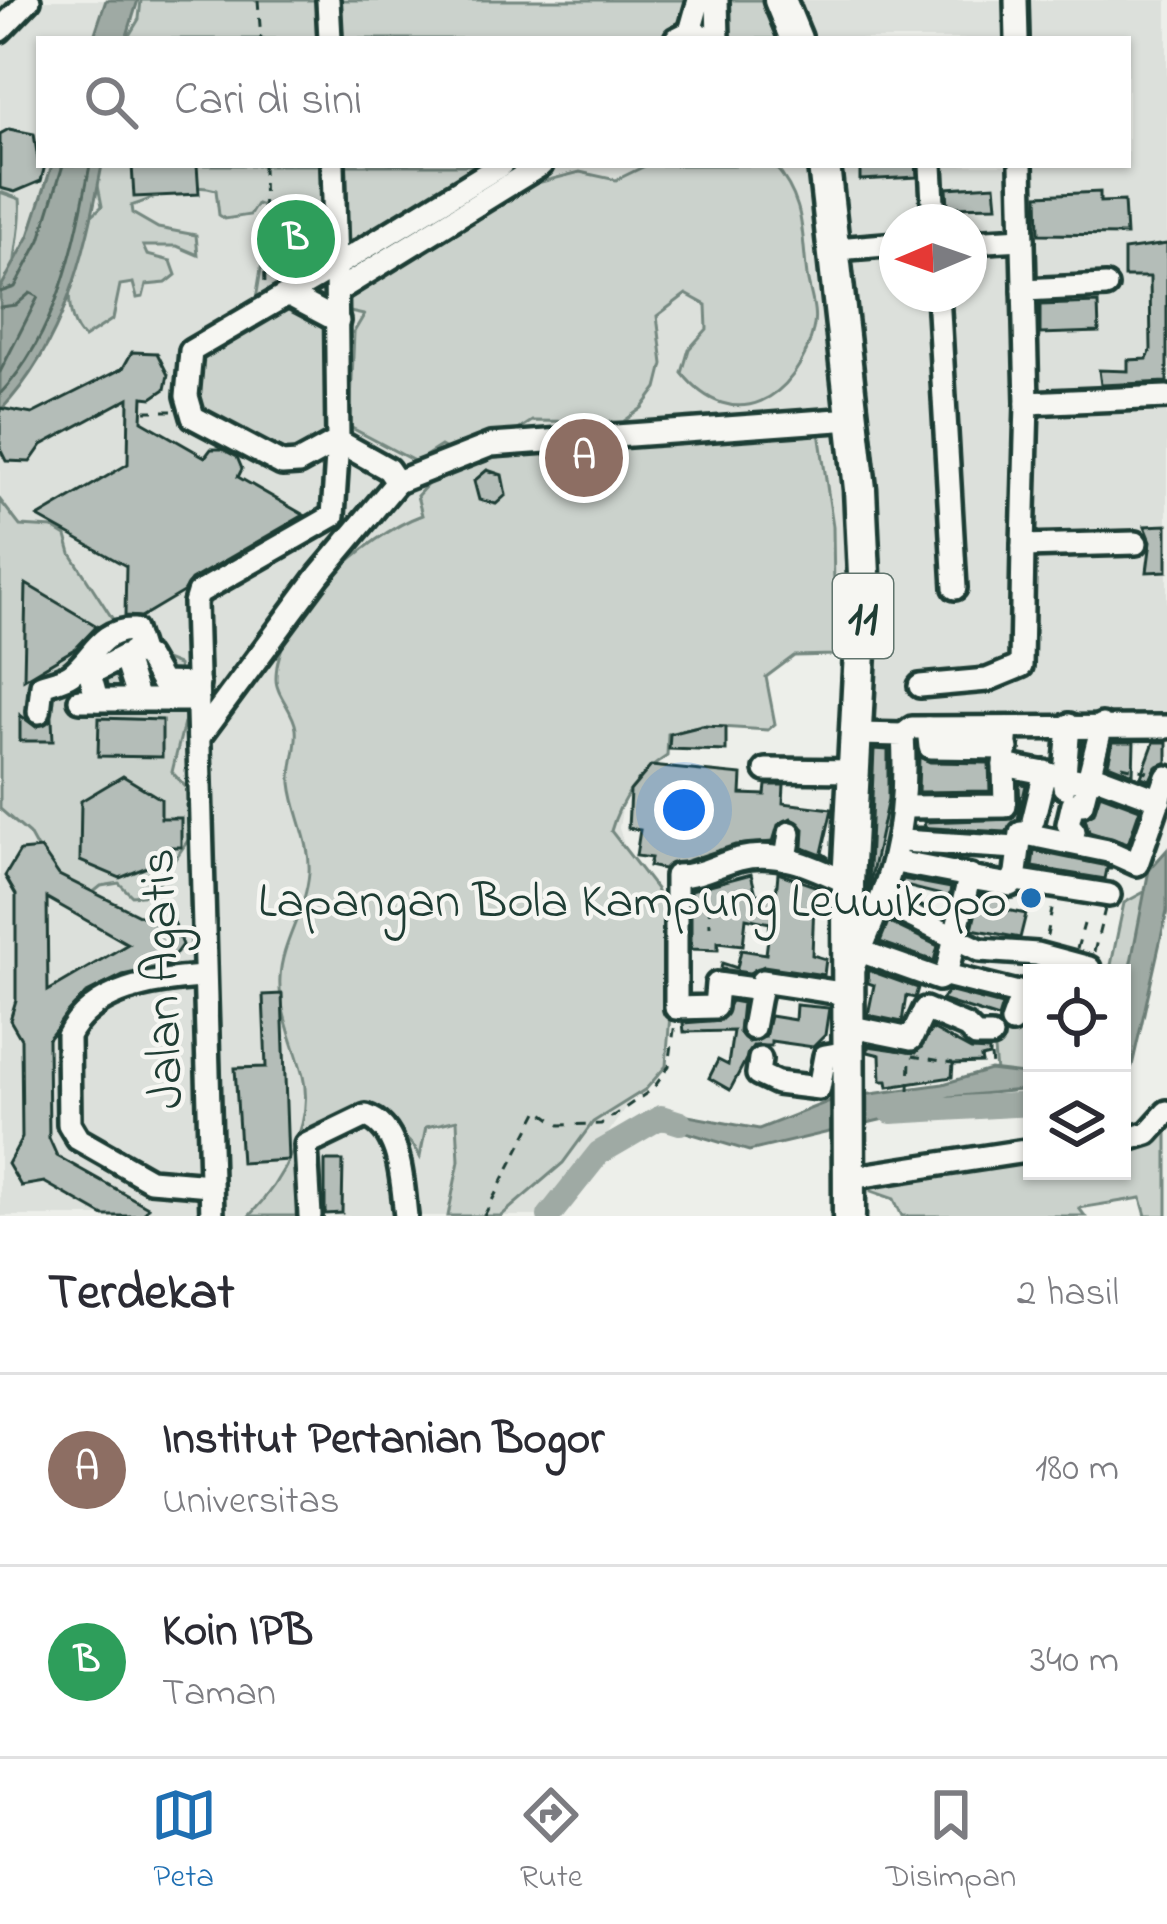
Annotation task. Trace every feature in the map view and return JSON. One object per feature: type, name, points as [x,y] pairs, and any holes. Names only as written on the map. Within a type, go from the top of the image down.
[{"type":"highway","points":[[780,0],[795,36]]},
{"type":"highway","name":"11","points":[[824,168],[836,249],[864,575],[848,883],[849,1216]]},
{"type":"street","points":[[0,30],[29,0]]},
{"type":"street","points":[[328,0],[329,36]]},
{"type":"street","points":[[683,36],[699,0]]},
{"type":"street","points":[[716,36],[717,0]]},
{"type":"street","points":[[1016,0],[1017,36]]},
{"type":"street","points":[[333,168],[338,441]]},
{"type":"street","points":[[338,441],[298,463],[282,464],[188,410],[191,351],[496,168]]},
{"type":"street","points":[[337,291],[536,168]]},
{"type":"street","points":[[931,168],[933,204]]},
{"type":"street","points":[[920,686],[987,680],[1021,666],[1028,403],[1021,168]]},
{"type":"street","points":[[987,241],[1023,239]]},
{"type":"street","points":[[836,249],[879,245]]},
{"type":"street","points":[[1024,290],[1106,286]]},
{"type":"street","points":[[289,295],[338,321]]},
{"type":"street","points":[[939,312],[955,588]]},
{"type":"street","points":[[1028,403],[1167,397]]},
{"type":"street","points":[[198,739],[319,575],[397,482],[491,445],[852,419]]},
{"type":"street","points":[[338,441],[388,470],[397,482]]},
{"type":"street","name":"Jalan Agatis","points":[[212,1216],[203,977],[198,593],[333,516],[338,441]]},
{"type":"street","points":[[1023,545],[1136,543]]},
{"type":"street","points":[[39,712],[42,686],[70,675],[85,652],[121,631],[134,630],[138,700]]},
{"type":"street","points":[[133,654],[161,683],[198,692]]},
{"type":"street","points":[[133,654],[89,676],[88,700],[138,700],[198,692]]},
{"type":"street","points":[[1033,821],[1036,796],[1055,774],[1069,725]]},
{"type":"street","points":[[905,807],[1004,766],[1069,725],[1167,727]]},
{"type":"street","points":[[1055,774],[1063,801],[1082,805],[1102,725]]},
{"type":"street","points":[[859,734],[929,738],[1004,766],[1036,796]]},
{"type":"street","points":[[752,1028],[762,981],[847,988],[899,852],[905,807],[903,735]]},
{"type":"street","points":[[929,738],[931,759],[1055,774],[1093,772],[1164,785],[1160,831],[1137,864],[1071,842],[1021,833],[1011,885],[969,878],[936,1013]]},
{"type":"street","points":[[995,847],[1004,766]]},
{"type":"street","points":[[766,770],[856,771]]},
{"type":"street","points":[[1071,842],[1072,803]]},
{"type":"street","points":[[786,859],[790,833]]},
{"type":"street","points":[[899,852],[1018,848]]},
{"type":"street","points":[[899,852],[970,876]]},
{"type":"street","points":[[760,990],[717,984],[715,1007],[676,1008],[676,876],[703,874],[742,858],[813,856],[848,883]]},
{"type":"street","points":[[1014,877],[1109,896]]},
{"type":"street","points":[[882,902],[980,950],[1078,964]]},
{"type":"street","points":[[860,951],[943,977],[1022,992],[1012,1022]]},
{"type":"street","points":[[996,988],[1001,954]]},
{"type":"street","points":[[203,977],[140,982],[74,1024],[68,1036],[69,1124],[78,1139],[150,1180],[210,1185]]},
{"type":"street","points":[[760,1059],[758,1073],[777,1083],[819,1088],[825,1056],[848,1049],[910,1048],[925,1009],[974,1035],[991,1036]]},
{"type":"street","points":[[1131,1138],[1148,1133],[1167,1112]]},
{"type":"street","points":[[310,1216],[306,1145],[366,1116],[375,1119],[391,1141],[406,1216]]},
{"type":"street","points":[[849,1178],[1023,1151]]},
{"type":"path","points":[[258,0],[261,36]]},
{"type":"path","points":[[263,168],[265,310]]},
{"type":"path","points":[[145,411],[188,410]]},
{"type":"path","points":[[1093,772],[1164,785]]},
{"type":"path","points":[[1044,956],[1055,887]]},
{"type":"path","points":[[1082,964],[1109,896]]},
{"type":"path","points":[[677,904],[709,904],[710,926]]},
{"type":"path","points":[[1082,964],[1084,924]]},
{"type":"path","points":[[484,1216],[539,1110],[560,1125],[592,1126],[653,1088],[669,1066],[676,1008]]},
{"type":"path","points":[[909,1091],[910,1048],[953,1063]]},
{"type":"shaded area","points":[[0,0],[1167,0],[1167,723],[896,730],[902,762],[878,897],[862,891],[868,784],[846,655],[835,655],[835,628],[664,719],[628,770],[619,828],[671,996],[642,1082],[561,1205],[546,1216],[0,1216]]},
{"type":"shaded area","points":[[141,0],[691,0],[688,17],[672,36],[129,36],[139,19]]},
{"type":"shaded area","points":[[725,0],[774,0],[786,36],[731,36]]},
{"type":"shaded area","points":[[95,168],[483,168],[254,311],[271,209],[257,204],[250,215],[225,219],[219,215],[216,190],[195,187],[131,206],[132,213],[158,228],[196,235],[198,255],[177,246],[143,246],[147,255],[171,261],[176,275],[166,283],[146,285],[143,297],[137,298],[133,283],[120,285],[113,319],[84,338],[72,315],[70,285],[83,226],[102,206]]},
{"type":"shaded area","points":[[641,168],[776,168],[792,192],[800,218],[815,316],[805,354],[778,391],[742,406],[722,403],[682,373],[689,349],[707,329],[706,305],[686,294],[657,316],[663,364],[657,388],[642,408],[623,422],[532,421],[501,441],[819,432],[833,526],[835,655],[794,656],[766,677],[775,724],[768,730],[702,726],[668,734],[667,756],[639,779],[620,808],[611,831],[656,889],[666,915],[673,976],[666,1066],[646,1089],[593,1122],[563,1163],[501,1216],[448,1216],[459,1161],[457,1120],[426,1127],[420,1157],[384,1119],[361,1110],[324,1126],[300,1185],[296,1216],[249,1216],[283,1170],[304,1113],[303,1076],[280,990],[281,965],[309,873],[291,783],[296,729],[276,679],[280,654],[307,604],[328,581],[376,540],[422,515],[417,496],[455,454],[441,446],[416,462],[350,427],[354,332],[364,315],[345,311],[350,288],[422,254],[440,232],[506,191],[580,172],[616,180]]},
{"type":"shaded area","points":[[0,192],[20,199],[21,209],[13,284],[0,298]]},
{"type":"shaded area","points":[[289,303],[331,322],[329,435],[275,458],[200,413],[200,354]]},
{"type":"shaded area","points":[[0,500],[20,526],[53,528],[66,536],[71,554],[130,646],[178,665],[185,719],[172,772],[195,797],[193,833],[151,894],[132,896],[119,883],[101,886],[85,899],[46,865],[29,834],[0,809]]},
{"type":"shaded area","points":[[1146,891],[1151,901],[1131,993],[1131,964],[1111,964],[1124,903]]},
{"type":"shaded area","points":[[1000,1025],[1023,1031],[1023,1079],[996,1073],[993,1039]]},
{"type":"shaded area","points":[[1167,1128],[1167,1216],[1146,1216],[1141,1198],[1079,1208],[1085,1216],[902,1216],[894,1199],[871,1191],[871,1178],[1023,1158],[1023,1180],[1131,1180],[1131,1149],[1151,1142]]},
{"type":"water","points":[[106,0],[138,0],[127,36],[94,36]]},
{"type":"water","points":[[51,168],[101,168],[69,296],[41,356],[0,411],[0,289],[29,236]]},
{"type":"water","points":[[1167,850],[1167,911],[1131,1068],[1131,964],[1149,870]]},
{"type":"water","points":[[990,1070],[1023,1074],[1023,1090],[950,1097],[905,1114],[749,1151],[676,1129],[653,1129],[647,1116],[661,1111],[759,1129],[835,1099],[943,1084]]},
{"type":"building","points":[[9,129],[34,134],[36,168],[44,168],[41,181],[15,192],[0,188],[0,134]]},
{"type":"building","points":[[132,168],[197,168],[199,194],[134,197]]},
{"type":"building","points":[[860,168],[916,168],[917,177],[860,180]]},
{"type":"building","points":[[995,185],[997,206],[948,204],[947,188]]},
{"type":"building","points":[[1100,192],[1100,202],[1124,201],[1126,235],[1039,234],[1038,195]]},
{"type":"building","points":[[1167,244],[1167,382],[1101,385],[1099,370],[1128,371],[1128,360],[1147,359],[1151,350],[1150,277],[1124,277],[1124,250]]},
{"type":"building","points":[[1098,303],[1099,332],[1040,334],[1040,305]]},
{"type":"building","points":[[132,352],[157,353],[168,375],[165,389],[152,398],[143,397],[142,421],[205,457],[211,449],[222,449],[237,457],[242,469],[238,477],[304,515],[191,580],[183,592],[141,617],[125,616],[126,566],[38,517],[128,464],[129,398],[42,445],[30,462],[6,461],[0,449],[0,408],[32,414],[123,368]]},
{"type":"building","points":[[487,470],[502,475],[506,495],[496,504],[479,500],[474,481]]},
{"type":"building","points":[[1167,525],[1167,571],[1147,572],[1151,541],[1145,526]]},
{"type":"building","points":[[26,584],[97,626],[76,648],[24,679]]},
{"type":"building","points":[[20,715],[36,727],[52,719],[53,741],[20,741]]},
{"type":"building","points":[[99,718],[162,720],[162,757],[98,756]]},
{"type":"building","points":[[702,726],[726,727],[726,751],[669,749],[670,734]]},
{"type":"building","points":[[1113,742],[1134,742],[1133,774],[1108,764]]},
{"type":"building","points":[[1154,742],[1167,742],[1167,762],[1156,767],[1150,780],[1141,777]]},
{"type":"building","points":[[874,749],[888,750],[888,799],[868,892]]},
{"type":"building","points":[[919,757],[930,762],[989,763],[990,791],[918,792]]},
{"type":"building","points":[[651,766],[742,775],[741,794],[765,795],[766,785],[784,785],[783,803],[832,809],[822,853],[829,858],[803,848],[804,829],[791,818],[778,825],[773,842],[735,845],[663,869],[649,866],[651,858],[636,856],[640,830],[628,828],[630,791]]},
{"type":"building","points":[[123,776],[161,799],[161,818],[181,818],[181,847],[162,847],[162,861],[120,878],[80,861],[81,801]]},
{"type":"building","points":[[1019,783],[1026,785],[1018,819],[1006,832],[915,827],[925,827],[924,822],[1012,819],[1020,807]]},
{"type":"building","points":[[1100,794],[1140,809],[1128,844],[1089,832],[1085,818],[1094,813]]},
{"type":"building","points":[[41,849],[59,875],[147,919],[173,920],[182,945],[167,965],[123,975],[85,994],[48,1039],[49,1138],[57,1156],[148,1207],[143,1216],[104,1216],[44,1182],[21,1186],[8,1164],[22,1138],[21,1039],[10,1020],[16,1000],[16,895],[5,876],[20,851]],"holes":[[[47,898],[128,944],[48,991]]]},
{"type":"building","points":[[1034,851],[1112,869],[1107,869],[1105,879],[1032,867]]},
{"type":"building","points":[[778,873],[826,890],[825,901],[814,901],[812,955],[826,959],[824,975],[764,966],[749,973],[721,969],[722,963],[737,968],[741,950],[766,954],[770,923],[746,918],[743,945],[718,942],[718,950],[691,949],[691,890],[751,874],[756,894],[776,896]]},
{"type":"building","points":[[903,879],[951,888],[949,897],[901,885]]},
{"type":"building","points":[[980,895],[1008,900],[1007,910],[1026,914],[1020,938],[972,929]]},
{"type":"building","points":[[888,922],[938,946],[934,961],[880,942]]},
{"type":"building","points":[[868,970],[918,988],[915,998],[906,996],[902,1022],[868,1015],[874,985],[868,983]]},
{"type":"building","points":[[948,991],[1002,1005],[998,1018],[941,1000]]},
{"type":"building","points":[[282,994],[288,1160],[241,1163],[235,1068],[266,1067],[263,995]]},
{"type":"building","points":[[731,1001],[742,1003],[739,1032],[749,1042],[765,1037],[770,1016],[795,1020],[796,1005],[829,1008],[825,1035],[813,1047],[771,1041],[771,1046],[753,1046],[730,1090],[709,1078],[718,1060],[728,1065],[733,1031],[684,1032],[683,1023],[721,1020]]},
{"type":"building","points":[[932,1029],[971,1050],[989,1051],[989,1056],[981,1058],[982,1063],[953,1064],[952,1077],[888,1087],[887,1081],[881,1081],[880,1055],[868,1052],[868,1046],[916,1053]]},
{"type":"building","points":[[325,1161],[343,1161],[342,1213],[325,1214]]},
{"type":"waterway","points":[[891,1112],[1023,1105]]},
{"type":"waterway","points":[[549,1216],[599,1153],[661,1117],[680,1123]]},
{"type":"place","name":"Koin IPB","points":[[296,239]]},
{"type":"place","name":"Institut Pertanian Bogor","points":[[584,458]]},
{"type":"place","name":"Lapangan Bola Kampung Leuwikopo","points":[[1031,898]]}]
